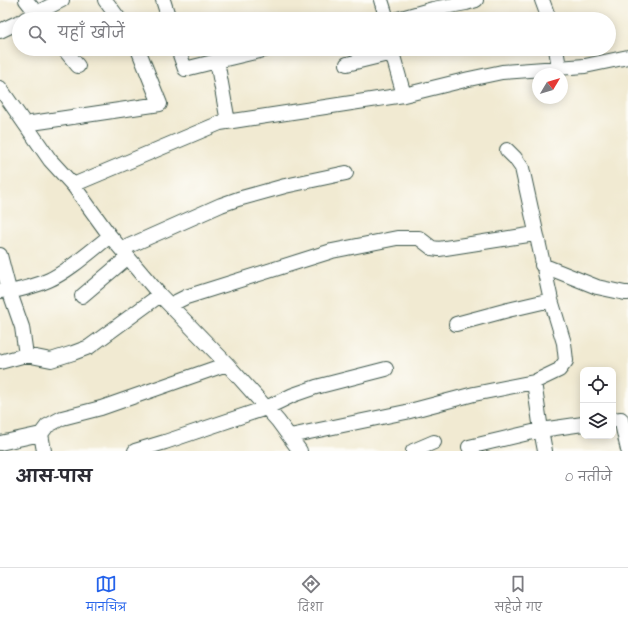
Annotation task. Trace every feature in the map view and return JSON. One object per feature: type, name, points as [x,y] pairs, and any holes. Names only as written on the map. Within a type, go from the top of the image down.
[{"type":"street","points":[[26,0],[32,12]]},
{"type":"street","points":[[42,12],[62,0]]},
{"type":"street","points":[[106,0],[115,12]]},
{"type":"street","points":[[164,0],[167,12]]},
{"type":"street","points":[[381,0],[385,12]]},
{"type":"street","points":[[422,12],[476,0]]},
{"type":"street","points":[[542,0],[547,12]]},
{"type":"street","points":[[0,31],[12,25]]},
{"type":"street","points":[[70,56],[78,66]]},
{"type":"street","points":[[25,124],[160,104],[141,56]]},
{"type":"street","points":[[180,56],[185,69],[238,56]]},
{"type":"street","points":[[346,64],[374,56]]},
{"type":"street","points":[[392,56],[404,95]]},
{"type":"street","points":[[557,56],[559,67]]},
{"type":"street","points":[[73,186],[220,123],[404,95],[469,78],[502,72],[585,66],[628,57]]},
{"type":"street","points":[[217,61],[228,122]]},
{"type":"street","points":[[0,88],[50,160],[73,186],[110,236],[160,295],[227,364],[266,408],[290,436],[300,451]]},
{"type":"street","points":[[290,436],[406,412],[474,394],[534,382],[559,370],[566,361],[564,343],[550,300],[542,265],[522,168],[507,150]]},
{"type":"street","points":[[82,296],[125,253],[220,205],[238,198],[346,173]]},
{"type":"street","points":[[170,305],[186,298],[332,252],[397,238],[419,238],[432,248],[439,249],[535,234]]},
{"type":"street","points":[[6,291],[36,285],[50,280],[110,236]]},
{"type":"street","points":[[0,255],[6,291],[22,327],[26,355]]},
{"type":"street","points":[[542,265],[597,287],[628,293]]},
{"type":"street","points":[[0,362],[26,355],[51,360],[73,354],[89,347],[160,295]]},
{"type":"street","points":[[456,324],[550,300]]},
{"type":"street","points":[[0,444],[41,434],[47,426],[62,418],[101,408],[227,364]]},
{"type":"street","points":[[135,451],[266,408],[293,395],[316,387],[386,369]]},
{"type":"street","points":[[534,382],[545,451]]},
{"type":"street","points":[[616,420],[620,419],[628,450]]},
{"type":"street","points":[[469,447],[541,430],[580,424]]},
{"type":"street","points":[[41,434],[44,451]]},
{"type":"street","points":[[412,451],[434,442]]}]
